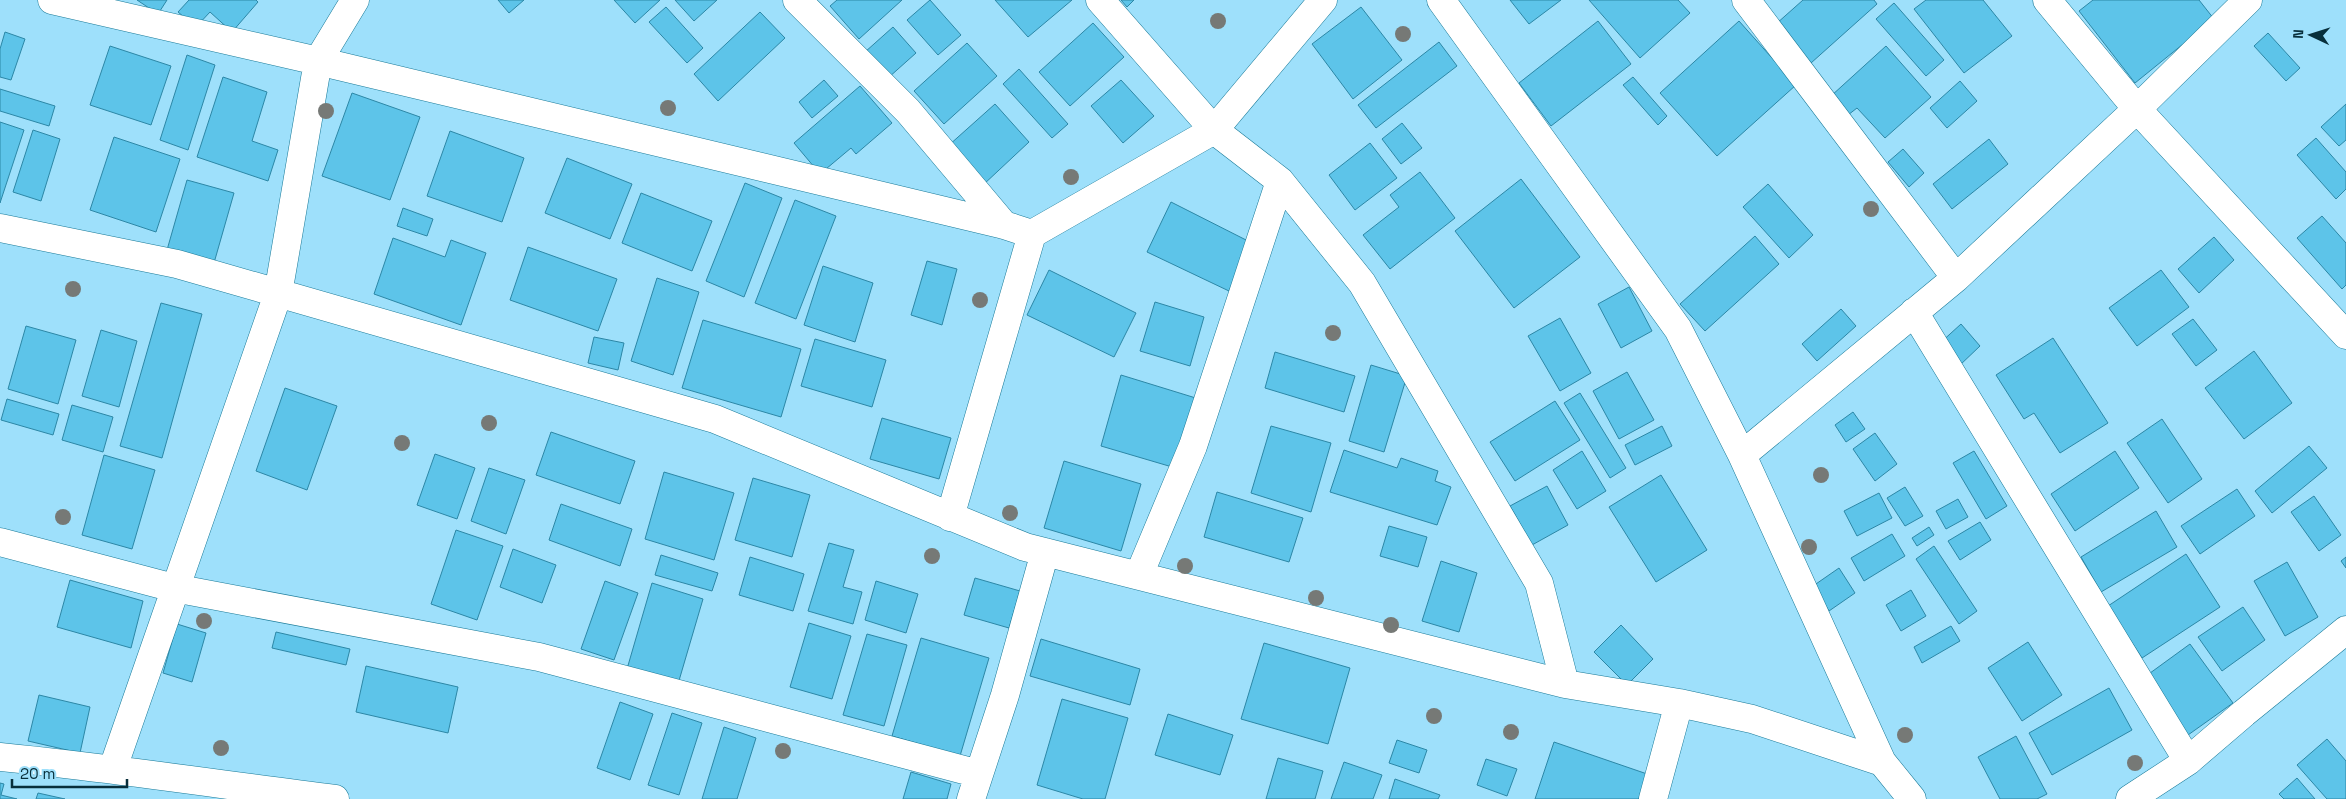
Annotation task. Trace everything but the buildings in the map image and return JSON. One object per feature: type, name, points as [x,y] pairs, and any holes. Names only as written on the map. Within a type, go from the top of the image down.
[{"type":"street","points":[[52,0],[116,9],[318,61],[1004,225],[1032,234]]},
{"type":"street","points":[[113,768],[174,588],[278,294],[318,61],[355,0]]},
{"type":"street","points":[[797,0],[908,111],[1004,225]]},
{"type":"street","points":[[1100,0],[1214,130],[1280,180],[1362,283],[1538,583],[1565,684]]},
{"type":"street","points":[[950,516],[1032,234],[1214,130],[1323,0]]},
{"type":"street","points":[[1441,0],[1678,329],[1742,455],[1882,762],[1912,799]]},
{"type":"street","points":[[1746,0],[1956,278]]},
{"type":"street","points":[[2047,0],[2136,109],[2346,334]]},
{"type":"street","points":[[1742,455],[1956,278],[2136,109],[2248,0]]},
{"type":"street","points":[[1139,574],[1193,446],[1280,180]]},
{"type":"street","points":[[0,228],[177,264],[715,419],[1025,547],[1139,574],[1565,684],[1679,703],[1752,718],[1882,762]]},
{"type":"street","points":[[1914,312],[2188,761]]},
{"type":"street","points":[[0,542],[174,588],[539,658],[975,786],[1005,695],[1045,552]]},
{"type":"street","points":[[2130,799],[2188,761],[2346,630]]},
{"type":"street","points":[[1653,799],[1679,703]]},
{"type":"street","points":[[0,757],[113,768],[170,789],[334,799]]}]
